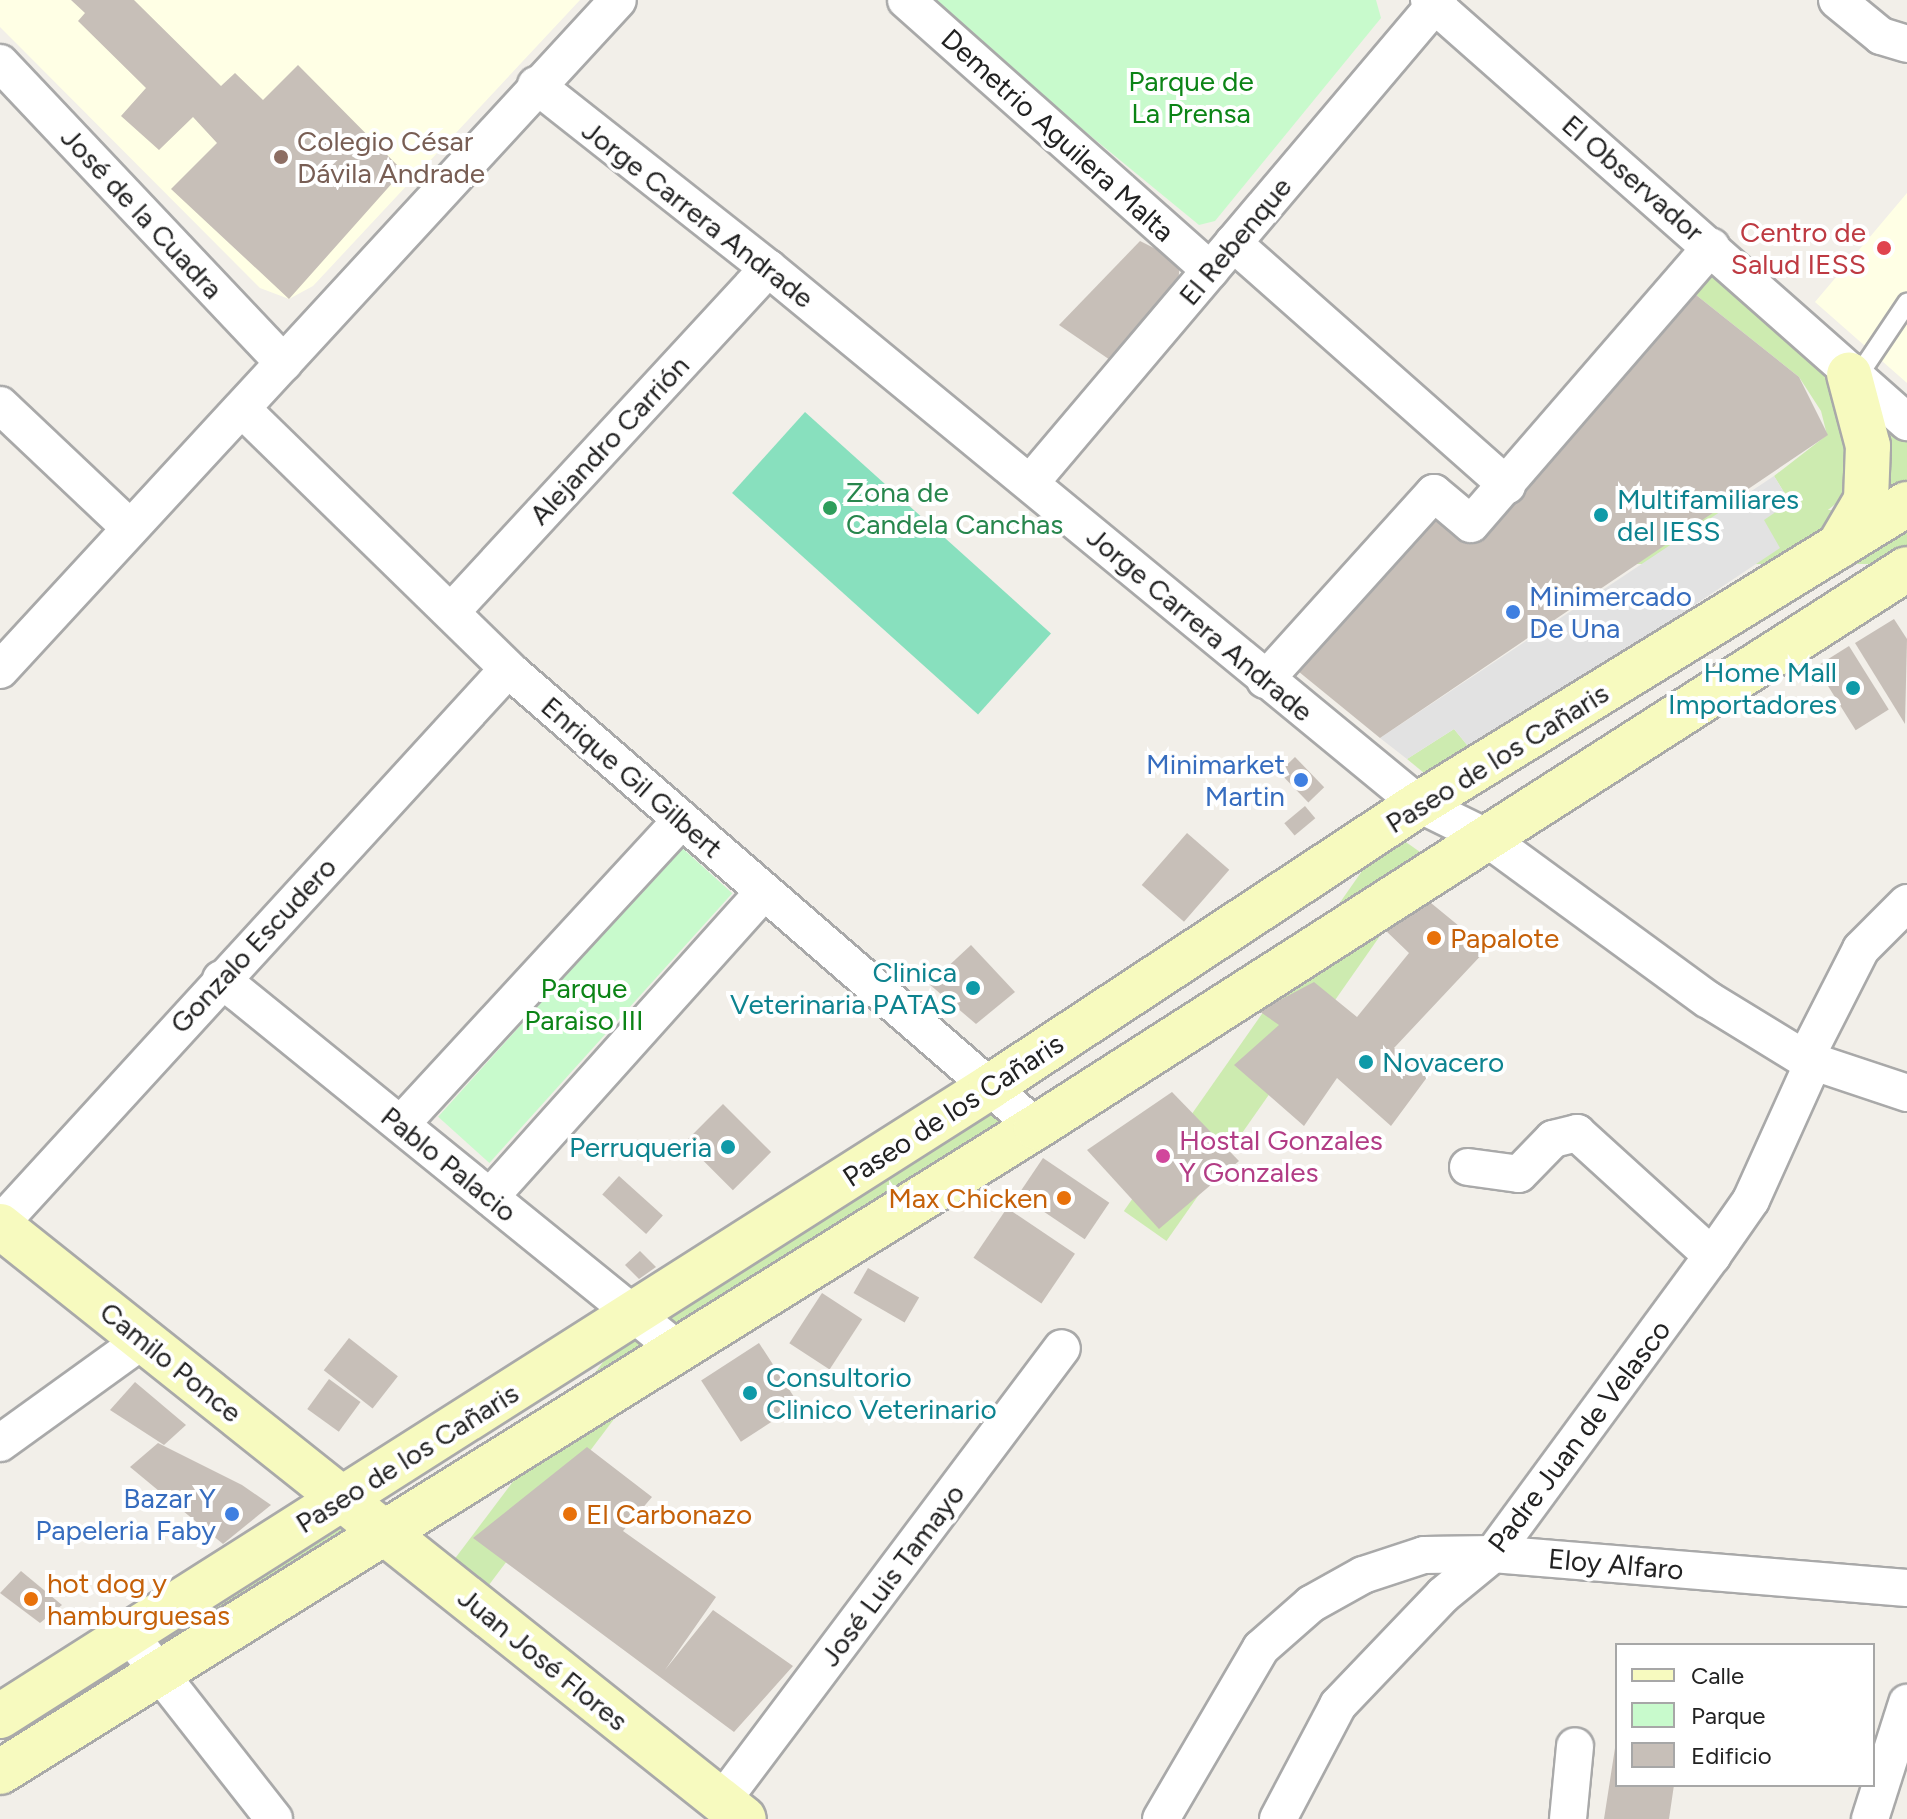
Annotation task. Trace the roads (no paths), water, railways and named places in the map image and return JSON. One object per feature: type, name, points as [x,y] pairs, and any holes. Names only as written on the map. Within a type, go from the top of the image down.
[{"type":"main road","points":[[1839,546],[1866,500],[1868,446],[1853,376]]},
{"type":"main road","name":"Paseo de los Cañaris","points":[[0,1716],[991,1086],[1419,804],[1907,504]]},
{"type":"main road","name":"Paseo de los Cañaris","points":[[0,1772],[159,1670],[1036,1127],[1484,836],[1907,569]]},
{"type":"main road","name":"Camilo Ponce","points":[[0,1225],[341,1500]]},
{"type":"main road","name":"Juan José Flores","points":[[341,1500],[733,1810]]},
{"type":"street","points":[[0,670],[243,410],[536,85],[618,0]]},
{"type":"street","name":"Demetrio Aguilera Malta","points":[[906,0],[1210,270]]},
{"type":"street","points":[[1837,0],[1881,36],[1907,44]]},
{"type":"street","name":"El Rebenque","points":[[1031,482],[1434,2]]},
{"type":"street","name":"El Observador","points":[[1434,2],[1907,422]]},
{"type":"street","name":"José de la Cuadra","points":[[0,63],[284,363]]},
{"type":"street","name":"Jorge Carrera Andrade","points":[[536,85],[1031,482],[1265,680],[1419,804],[1484,836],[1707,999],[1809,1061],[1907,1093]]},
{"type":"street","points":[[1233,243],[1507,485]]},
{"type":"street","points":[[1265,680],[1434,493],[1471,524],[1711,247]]},
{"type":"street","name":"Alejandro Carrión","points":[[451,612],[768,268]]},
{"type":"street","points":[[0,405],[130,528]]},
{"type":"street","name":"Enrique Gil Gilbert","points":[[243,410],[508,669],[1036,1127]]},
{"type":"street","name":"Gonzalo Escudero","points":[[0,1225],[221,979],[508,669]]},
{"type":"street","points":[[401,1124],[682,820]]},
{"type":"street","points":[[490,1197],[764,892]]},
{"type":"street","name":"Padre Juan de Velasco","points":[[1278,1819],[1338,1705],[1424,1614],[1493,1554],[1751,1200],[1809,1061],[1861,949],[1907,903]]},
{"type":"street","name":"Pablo Palacio","points":[[221,979],[677,1349]]},
{"type":"street","points":[[1468,1167],[1519,1174],[1553,1139],[1577,1133],[1712,1256]]},
{"type":"street","points":[[0,1443],[144,1339]]},
{"type":"street","name":"José Luis Tamayo","points":[[733,1810],[1062,1348]]},
{"type":"street","name":"Eloy Alfaro","points":[[1161,1819],[1261,1648],[1311,1604],[1363,1575],[1424,1555],[1493,1554],[1907,1588]]},
{"type":"street","points":[[129,1634],[274,1819]]},
{"type":"street","points":[[1870,1819],[1907,1703]]},
{"type":"street","points":[[1568,1819],[1575,1746]]},
{"type":"lane","points":[[1853,376],[1907,303]]},
{"type":"place","name":"Colegio César Dávila Andrade","points":[[281,157]]},
{"type":"place","name":"Centro de Salud IESS","points":[[1884,248]]},
{"type":"place","name":"Zona de Candela Canchas","points":[[830,508]]},
{"type":"place","name":"Multifamiliares del IESS","points":[[1601,515]]},
{"type":"place","name":"Minimercado De Una","points":[[1513,612]]},
{"type":"place","name":"Home Mall Importadores","points":[[1853,688]]},
{"type":"place","name":"Minimarket Martin","points":[[1301,780]]},
{"type":"place","name":"Papalote","points":[[1434,938]]},
{"type":"place","name":"Clinica Veterinaria PATAS","points":[[973,988]]},
{"type":"place","name":"Novacero","points":[[1366,1062]]},
{"type":"place","name":"Perruqueria","points":[[728,1147]]},
{"type":"place","name":"Hostal Gonzales Y Gonzales","points":[[1163,1156]]},
{"type":"place","name":"Max Chicken","points":[[1064,1198]]},
{"type":"place","name":"Consultorio Clinico Veterinario","points":[[750,1393]]},
{"type":"place","name":"Bazar Y Papeleria Faby","points":[[232,1514]]},
{"type":"place","name":"El Carbonazo","points":[[570,1514]]},
{"type":"place","name":"hot dog y hamburguesas","points":[[31,1599]]},
{"type":"park label","name":"Parque de La Prensa","points":[[1191,97]]},
{"type":"park label","name":"Parque Paraiso III","points":[[584,1004]]}]
